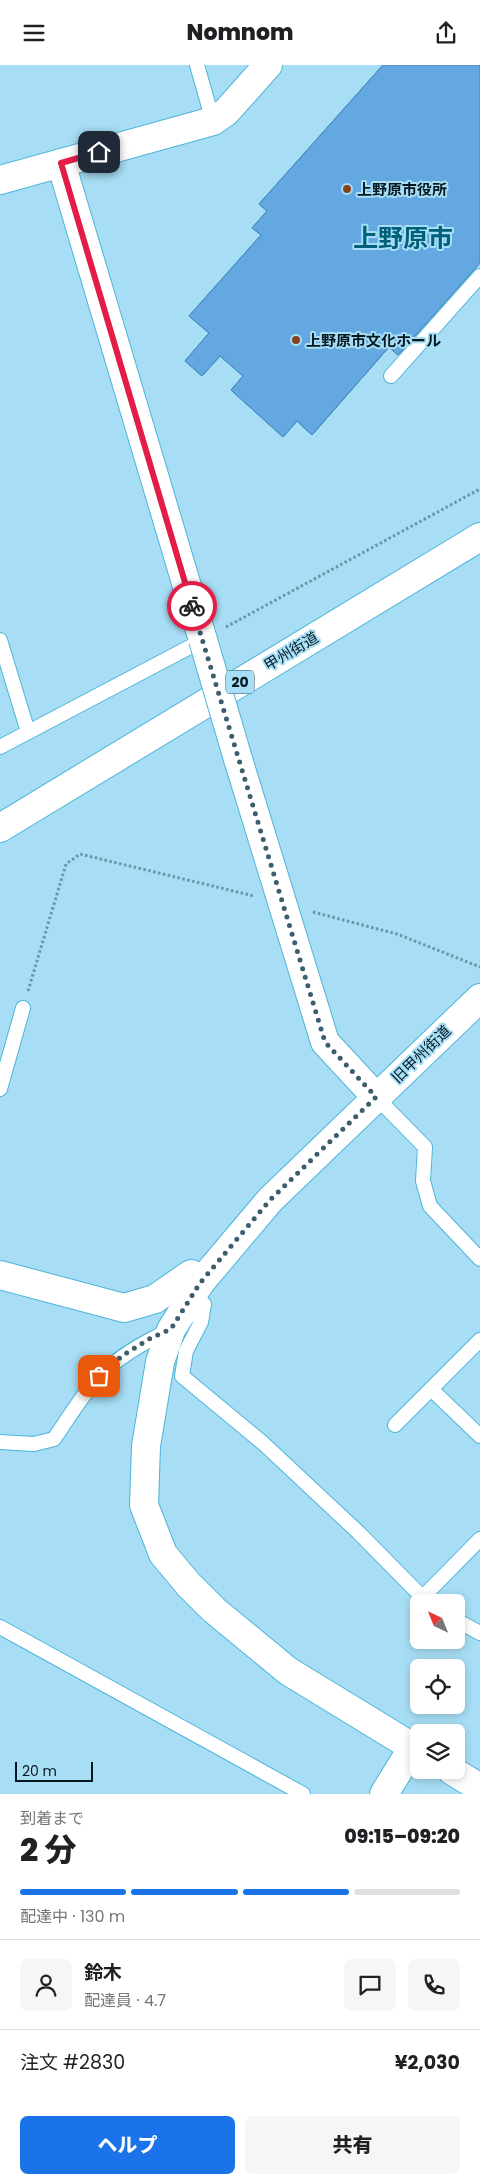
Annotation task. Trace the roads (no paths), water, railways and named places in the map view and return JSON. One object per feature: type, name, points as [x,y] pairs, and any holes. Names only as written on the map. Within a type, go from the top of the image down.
[{"type":"main road","points":[[0,180],[213,121],[226,112],[268,65]]},
{"type":"main road","points":[[61,163],[202,640],[325,1042],[376,1097]]},
{"type":"main road","name":"甲州街道","points":[[0,827],[480,537]]},
{"type":"main road","name":"旧甲州街道","points":[[410,1745],[288,1671],[214,1610],[188,1584],[163,1554],[144,1505],[146,1446],[160,1361],[171,1329],[200,1283],[270,1200],[480,998]]},
{"type":"main road","points":[[0,1275],[124,1307],[155,1299],[191,1274],[200,1283]]},
{"type":"main road","points":[[384,1794],[410,1757]]},
{"type":"main road","points":[[465,1779],[480,1788]]},
{"type":"lane","points":[[197,65],[213,121]]},
{"type":"lane","points":[[392,376],[480,276]]},
{"type":"lane","points":[[0,640],[28,732]]},
{"type":"lane","points":[[0,747],[202,640]]},
{"type":"lane","points":[[0,1089],[23,1008]]},
{"type":"lane","points":[[376,1097],[425,1147],[423,1181],[430,1206],[480,1259]]},
{"type":"lane","points":[[0,1443],[34,1444],[54,1439],[99,1376],[122,1356],[151,1338],[171,1329],[204,1304],[201,1322],[186,1351],[182,1376],[264,1444],[359,1533],[419,1594]]},
{"type":"lane","points":[[395,1425],[480,1340]]},
{"type":"lane","points":[[431,1389],[480,1436]]},
{"type":"lane","points":[[430,1594],[480,1539]]},
{"type":"lane","points":[[465,1625],[480,1633]]},
{"type":"lane","points":[[0,1627],[303,1794]]},
{"type":"place","name":"上野原市役所","points":[[347,189]]},
{"type":"place","name":"上野原市文化ホール","points":[[296,340]]},
{"type":"district","name":"上野原市","points":[[403,238]]}]
